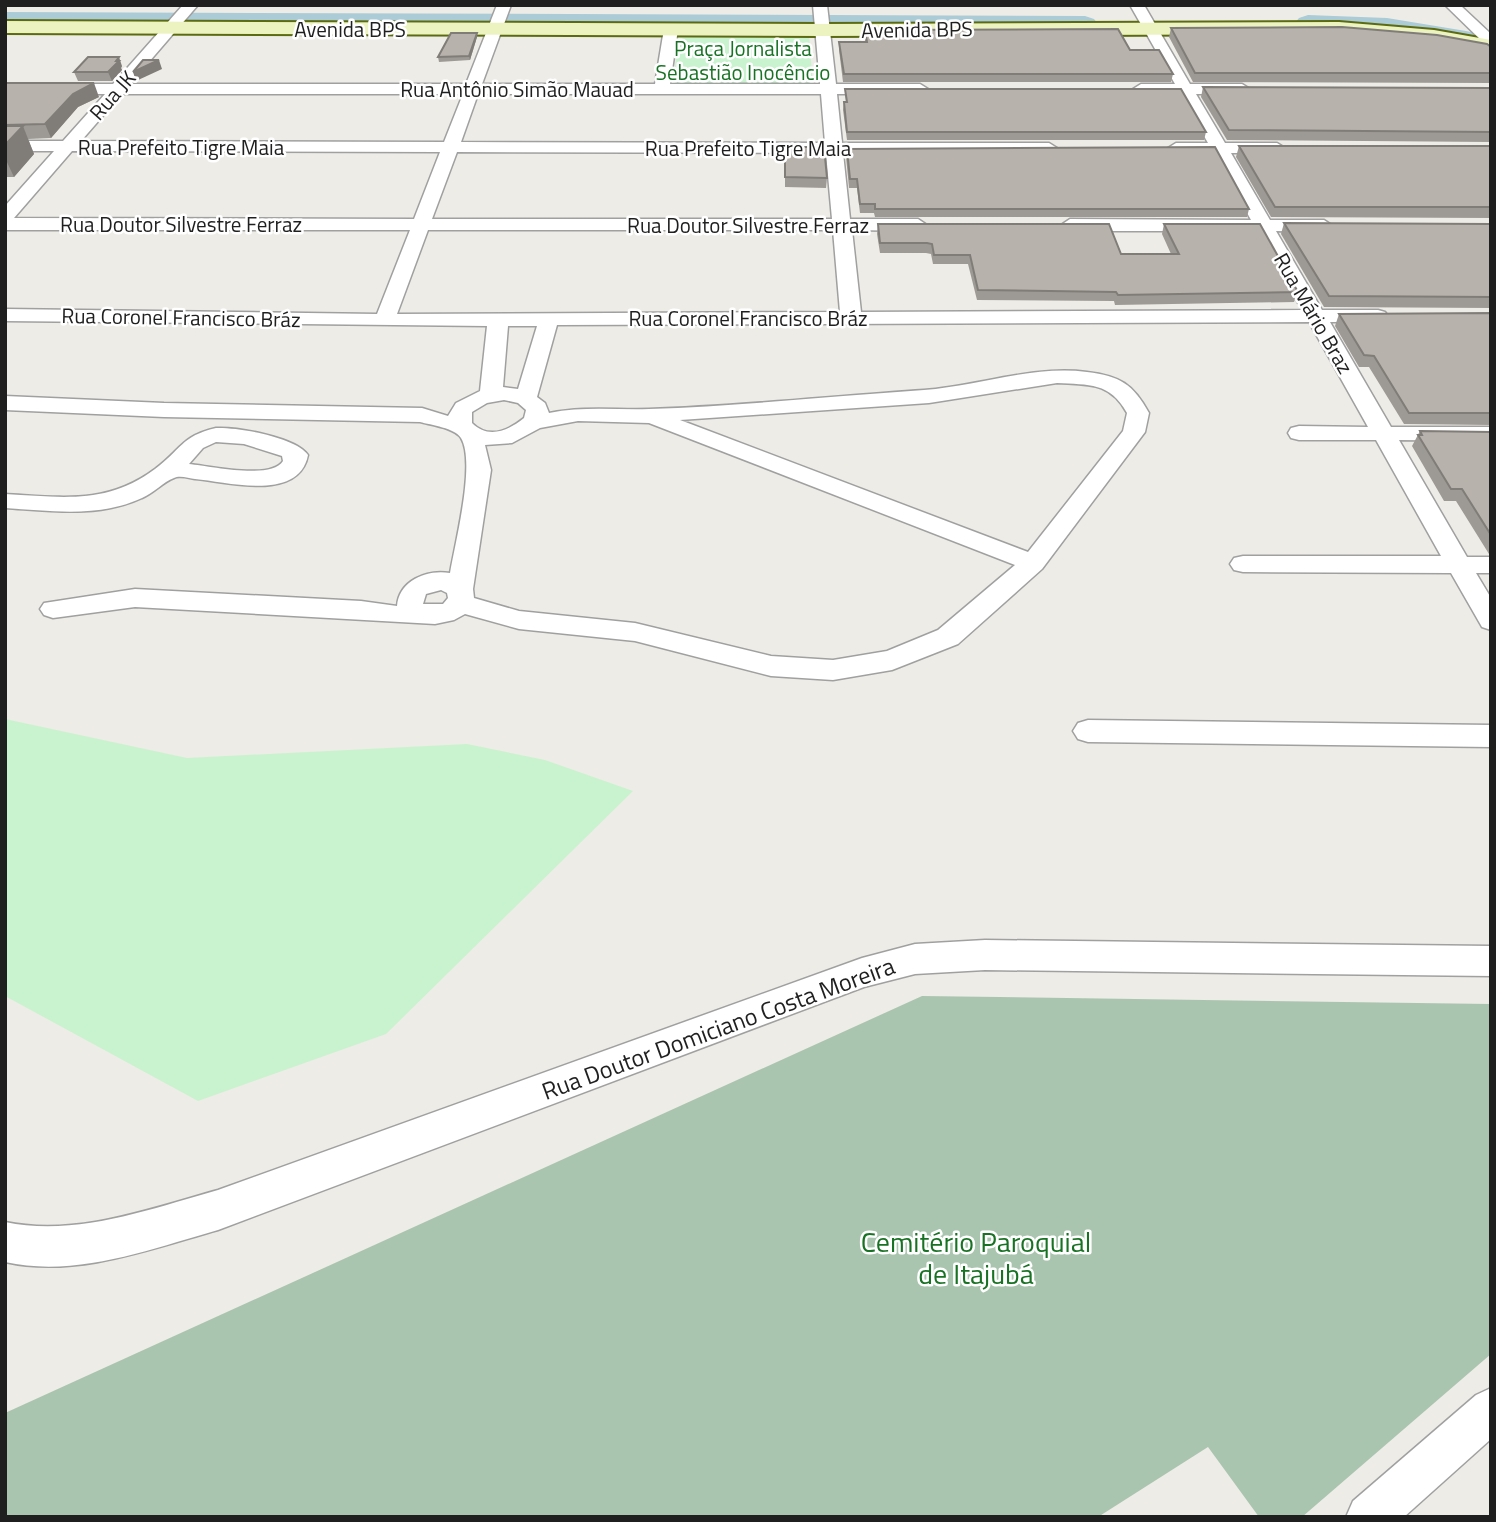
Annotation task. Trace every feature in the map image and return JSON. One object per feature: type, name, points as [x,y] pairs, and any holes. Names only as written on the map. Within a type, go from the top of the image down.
[{"type":"main road","name":"Avenida BPS","points":[[5,11],[180,17],[499,18],[1144,17],[1352,13],[1404,17],[1485,35]]},
{"type":"main road","name":"Avenida BPS","points":[[5,27],[180,17]]},
{"type":"main road","name":"Avenida BPS","points":[[1144,17],[1485,35]]},
{"type":"main road","name":"Avenida BPS","points":[[499,18],[671,29],[821,18]]},
{"type":"street","points":[[1452,5],[1485,35]]},
{"type":"street","name":"Rua JK","points":[[5,217],[180,17]]},
{"type":"street","name":"Rua Mário Braz","points":[[1144,17],[1491,621]]},
{"type":"street","points":[[385,320],[499,18]]},
{"type":"street","points":[[821,18],[851,317]]},
{"type":"street","points":[[662,89],[671,29]]},
{"type":"street","name":"Rua Antônio Simão Mauad","points":[[5,89],[939,89]]},
{"type":"street","points":[[1131,89],[1255,89]]},
{"type":"street","name":"Rua Prefeito Tigre Maia","points":[[5,146],[1068,148]]},
{"type":"street","points":[[1165,148],[1301,148]]},
{"type":"street","name":"Rua Doutor Silvestre Ferraz","points":[[5,224],[937,225]]},
{"type":"street","points":[[1046,225],[1344,226]]},
{"type":"street","name":"Rua Coronel Francisco Bráz","points":[[5,315],[385,320],[1397,316]]},
{"type":"street","points":[[422,415],[493,438],[517,434],[531,407],[549,319]]},
{"type":"street","points":[[491,394],[498,320]]},
{"type":"street","points":[[5,403],[164,410],[422,415],[470,403],[491,394],[504,393],[531,407],[578,414],[648,416],[929,396],[1057,377],[1086,377],[1112,383],[1129,397],[1138,413],[1134,432],[1033,563],[948,638],[892,660],[833,670],[771,666],[635,632],[519,620],[460,596]]},
{"type":"street","points":[[417,597],[435,616],[445,614],[460,596],[463,558],[470,537],[479,470],[467,431],[460,420],[461,411],[470,403]]},
{"type":"street","points":[[648,416],[1033,563]]},
{"type":"street","points":[[1299,433],[1491,433]]},
{"type":"street","points":[[479,470],[505,437]]},
{"type":"street","points":[[5,501],[101,503],[132,493],[171,469]]},
{"type":"street","points":[[53,608],[135,598],[362,610],[397,615],[463,558]]},
{"type":"street","points":[[1243,564],[1491,565]]},
{"type":"street","points":[[1088,731],[1491,736]]},
{"type":"street","name":"Rua Doutor Domiciano Costa Moreira","points":[[5,1242],[53,1247],[120,1237],[218,1210],[862,972],[915,959],[985,956],[1491,961]]},
{"type":"street","points":[[1369,1517],[1491,1410]]},
{"type":"green space","name":"Praça Jornalista Sebastião Inocêncio","points":[[679,34],[809,35],[813,86],[673,84]]},
{"type":"green space","points":[[5,719],[187,758],[467,744],[545,760],[633,791],[386,1034],[198,1101],[5,996]]},
{"type":"green space","name":"Cemitério Paroquial de Itajubá","points":[[922,996],[1491,1004],[1491,1354],[1302,1517],[1259,1517],[1208,1447],[1098,1517],[5,1517],[5,1413]]},
{"type":"building","points":[[1342,27],[1437,35],[1487,44],[1491,47],[1491,73],[1195,73],[1171,28]]},
{"type":"building","points":[[1118,29],[1130,50],[1159,50],[1173,74],[844,74],[839,42],[867,42],[865,30]]},
{"type":"building","points":[[451,33],[477,33],[469,56],[438,57]]},
{"type":"building","points":[[88,57],[119,57],[116,61],[119,61],[108,72],[74,72]]},
{"type":"building","points":[[143,60],[159,60],[133,72]]},
{"type":"building","points":[[5,83],[94,83],[73,94],[45,124],[5,125]]},
{"type":"building","points":[[1203,87],[1491,88],[1491,132],[1229,130]]},
{"type":"building","points":[[845,89],[1181,89],[1206,132],[847,132]]},
{"type":"building","points":[[5,126],[23,126],[5,145]]},
{"type":"building","points":[[1239,146],[1491,146],[1491,207],[1275,207]]},
{"type":"building","points":[[785,147],[824,147],[827,178],[785,177]]},
{"type":"building","points":[[1215,147],[1249,209],[875,209],[875,204],[860,204],[857,179],[850,179],[847,149]]},
{"type":"building","points":[[1284,223],[1491,224],[1491,297],[1329,296]]},
{"type":"building","points":[[878,224],[1109,224],[1121,254],[1179,254],[1164,224],[1260,224],[1298,292],[1118,295],[1116,292],[978,290],[970,255],[934,255],[932,244],[927,243],[880,243]]},
{"type":"building","points":[[1491,313],[1491,413],[1409,413],[1374,356],[1364,355],[1339,314]]},
{"type":"building","points":[[1420,431],[1491,432],[1491,535],[1462,489],[1451,489],[1418,435],[1422,435]]},
{"type":"waterway","points":[[5,20],[1085,24]]},
{"type":"waterway","points":[[1308,23],[1387,26],[1466,39]]}]
